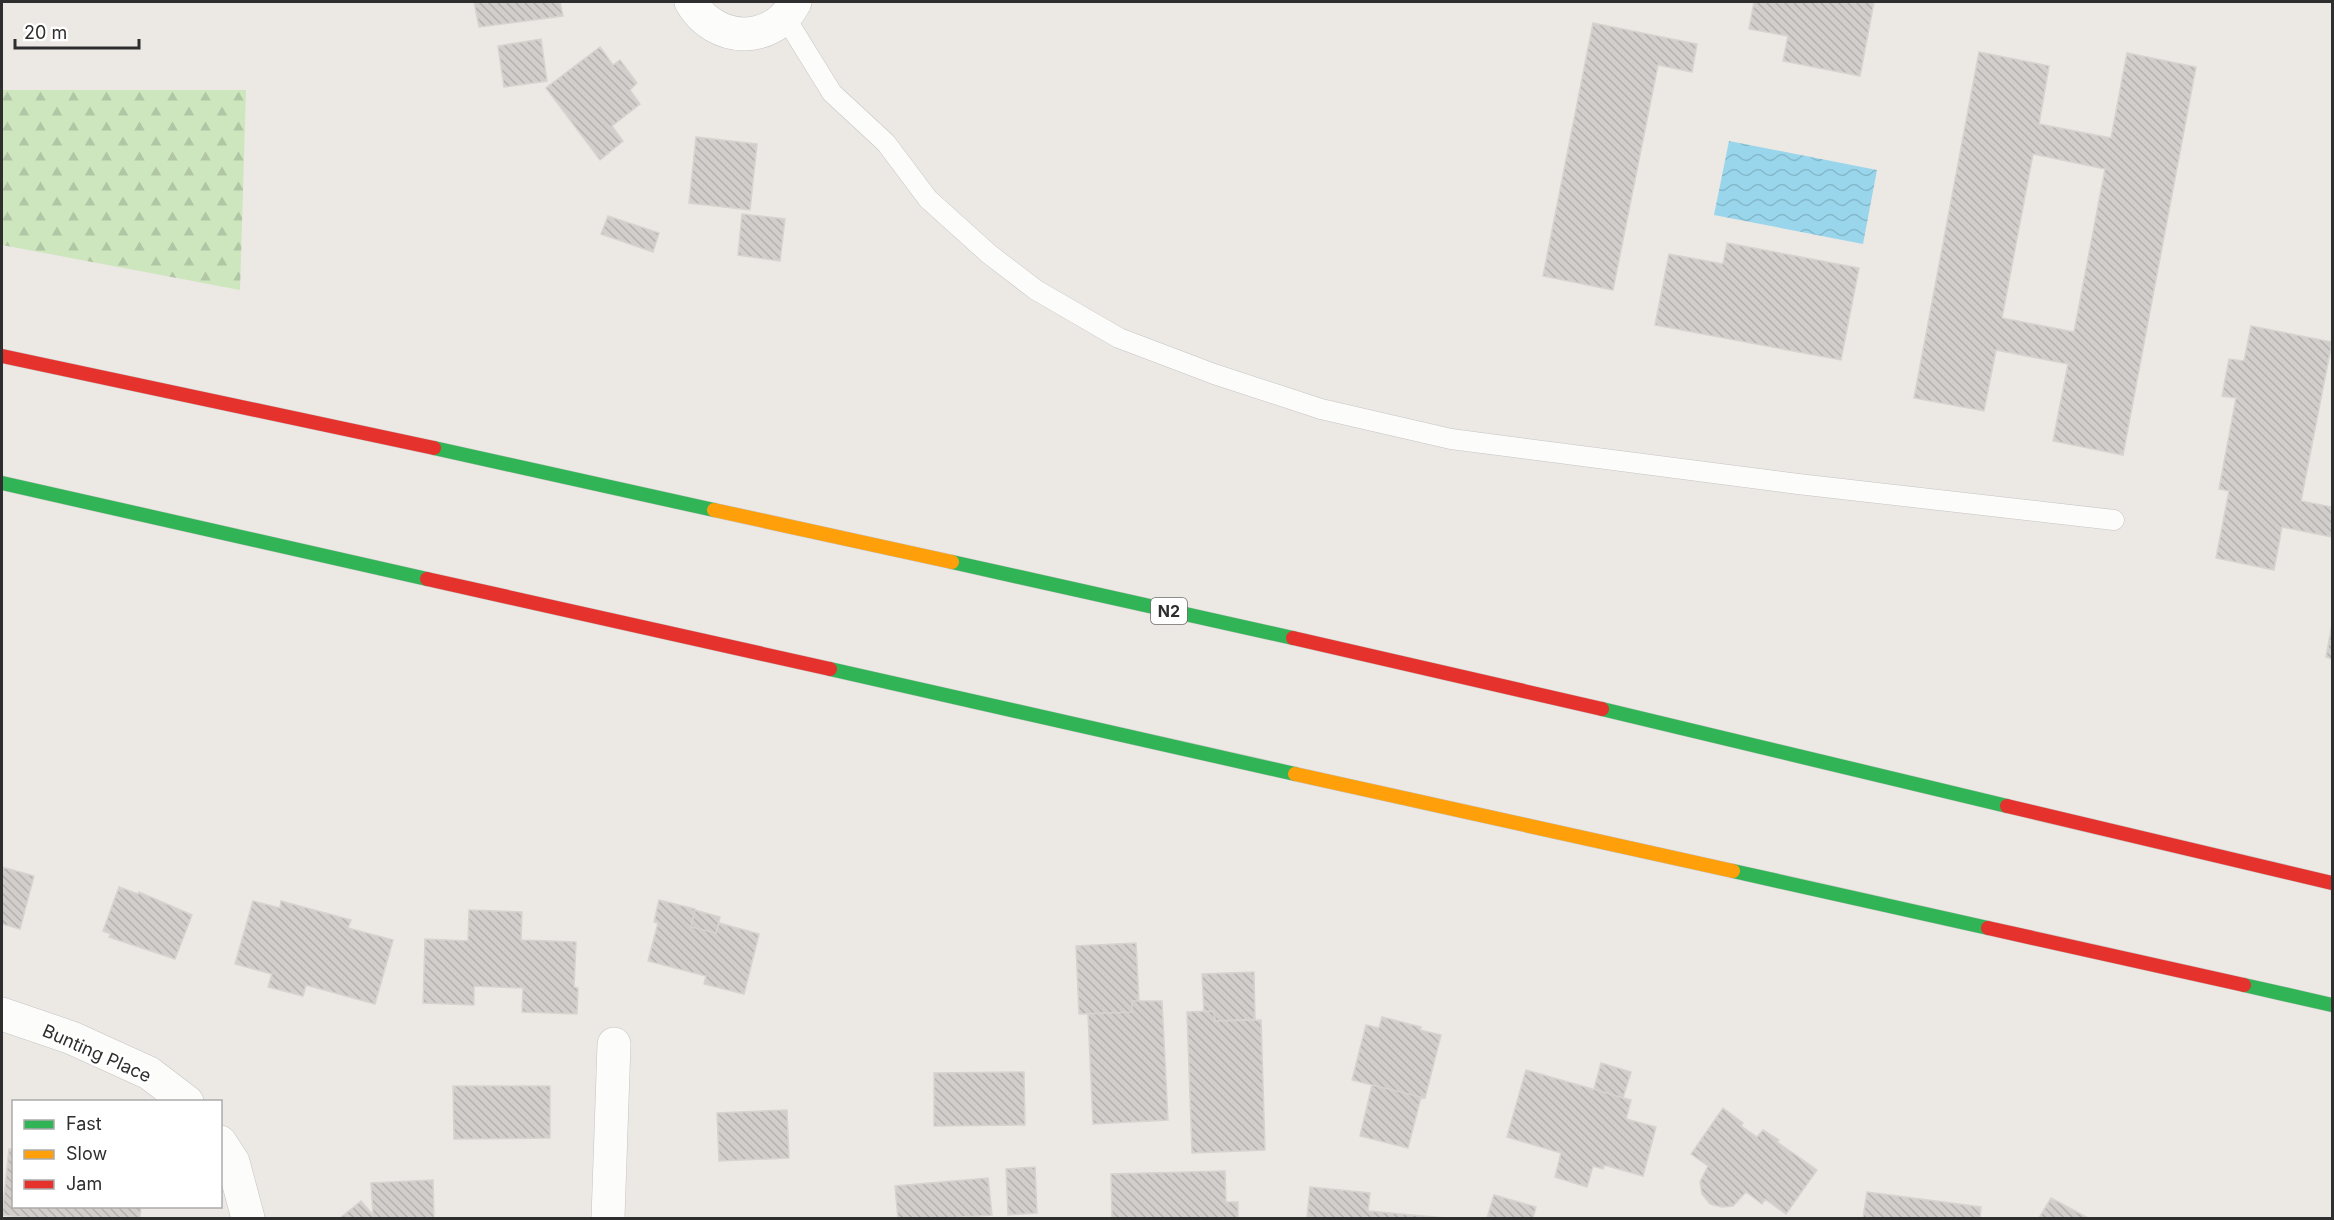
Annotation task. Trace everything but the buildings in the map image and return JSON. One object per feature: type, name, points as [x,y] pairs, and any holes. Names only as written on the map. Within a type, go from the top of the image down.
[{"type":"highway","name":"N2","points":[[2,357],[471,456],[1394,660],[2332,883]]},
{"type":"highway","points":[[2,483],[2332,1005]]},
{"type":"street","points":[[691,2],[701,16],[713,26],[735,34],[758,33],[773,27],[790,9]]},
{"type":"street","name":"Bunting Place","points":[[2,1014],[72,1038],[149,1073],[186,1100]]},
{"type":"street","points":[[608,1218],[614,1044]]},
{"type":"street","points":[[222,1145],[233,1162],[248,1218]]},
{"type":"lane","points":[[790,9],[832,93],[886,143],[928,199],[989,254],[1036,290],[1129,342],[1214,374],[1321,409],[1451,438],[1798,484],[2114,520]]},
{"type":"green space","points":[[2,90],[246,90],[240,290],[2,245]]},
{"type":"water","points":[[1729,141],[1877,170],[1863,244],[1714,215]]},
{"type":"traffic: fast","points":[[434,448],[714,510]]},
{"type":"traffic: fast","points":[[2,483],[427,579]]},
{"type":"traffic: fast","points":[[952,562],[1293,638]]},
{"type":"traffic: fast","points":[[830,669],[1295,774]]},
{"type":"traffic: fast","points":[[1602,709],[2007,806]]},
{"type":"traffic: fast","points":[[1733,871],[1988,928]]},
{"type":"traffic: fast","points":[[2244,985],[2332,1005]]},
{"type":"traffic: slow","points":[[714,510],[952,562]]},
{"type":"traffic: slow","points":[[1295,774],[1733,871]]},
{"type":"traffic: jam","points":[[2,356],[434,448]]},
{"type":"traffic: jam","points":[[427,579],[830,669]]},
{"type":"traffic: jam","points":[[1293,638],[1602,709]]},
{"type":"traffic: jam","points":[[2007,806],[2332,883]]},
{"type":"traffic: jam","points":[[1988,928],[2244,985]]}]
